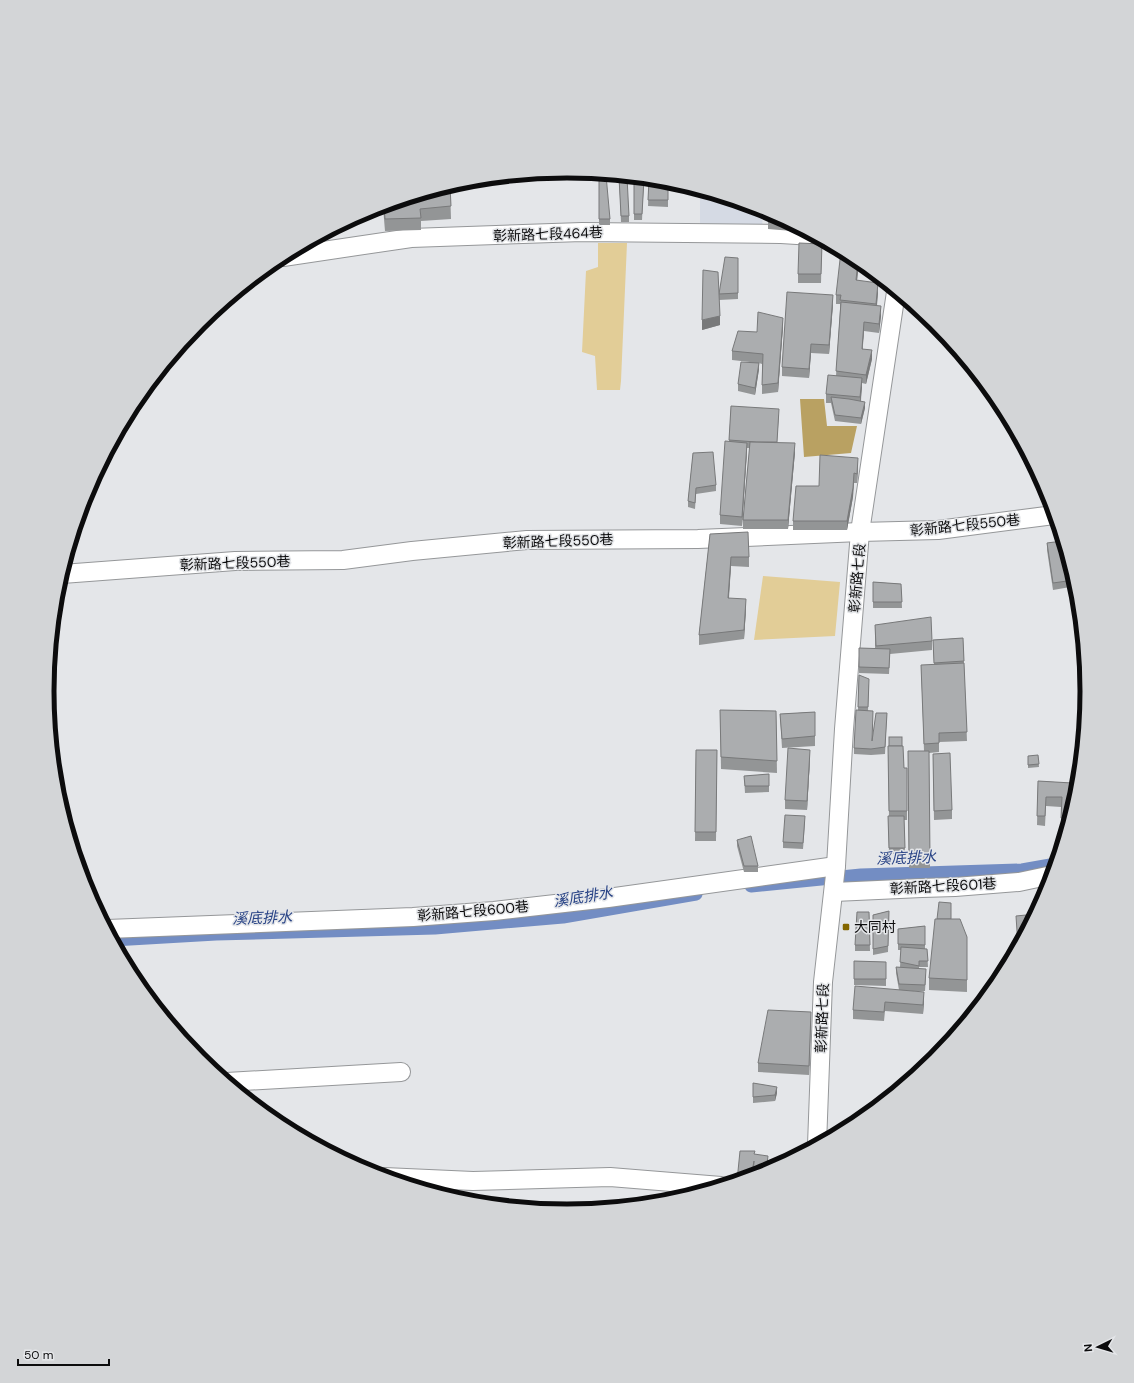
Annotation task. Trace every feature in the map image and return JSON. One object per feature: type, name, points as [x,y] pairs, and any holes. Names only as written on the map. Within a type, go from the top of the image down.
[{"type":"street","name":"彰新路七段464巷","points":[[300,254],[411,238],[582,232],[802,235]]},
{"type":"street","name":"彰新路七段","points":[[817,1139],[823,982],[834,892],[844,729],[860,532],[895,298]]},
{"type":"street","name":"彰新路七段550巷","points":[[68,574],[235,561],[343,560],[412,551],[527,540],[698,538],[938,530],[1049,516]]},
{"type":"street","name":"彰新路七段600巷","points":[[113,929],[413,917],[494,911],[608,898],[836,866]]},
{"type":"street","name":"彰新路七段601巷","points":[[834,892],[955,887],[1019,882],[1045,876]]},
{"type":"street","points":[[235,1082],[401,1072]]},
{"type":"street","points":[[405,1178],[474,1181],[610,1177],[707,1185]]},
{"type":"shaded area","points":[[700,196],[763,218],[762,229],[700,229]]},
{"type":"shaded area","points":[[598,243],[627,243],[620,390],[597,390],[595,356],[582,352],[586,271],[598,267]]},
{"type":"shaded area","points":[[800,399],[824,399],[827,426],[857,426],[851,453],[804,457]]},
{"type":"shaded area","points":[[763,576],[840,582],[835,636],[754,640]]},
{"type":"building","points":[[599,180],[606,180],[610,219],[599,219]]},
{"type":"building","points":[[619,182],[627,182],[629,216],[621,216]]},
{"type":"building","points":[[634,183],[644,184],[642,214],[634,214]]},
{"type":"building","points":[[649,185],[668,188],[668,200],[648,200]]},
{"type":"building","points":[[450,192],[451,206],[420,209],[421,218],[385,219],[385,213],[402,206]]},
{"type":"building","points":[[799,243],[818,244],[822,246],[821,274],[798,274]]},
{"type":"building","points":[[725,257],[738,258],[738,293],[719,294]]},
{"type":"building","points":[[840,257],[857,269],[856,280],[878,284],[876,304],[840,300],[841,295],[836,295]]},
{"type":"building","points":[[703,270],[718,272],[720,316],[702,320]]},
{"type":"building","points":[[787,292],[833,295],[829,345],[811,344],[809,369],[782,367]]},
{"type":"building","points":[[841,302],[881,306],[879,324],[864,322],[862,349],[872,350],[866,375],[836,371]]},
{"type":"building","points":[[758,312],[783,318],[778,383],[762,385],[763,354],[732,351],[738,331],[757,332]]},
{"type":"building","points":[[741,362],[759,363],[755,388],[738,384]]},
{"type":"building","points":[[828,375],[862,378],[860,397],[826,394]]},
{"type":"building","points":[[831,397],[865,402],[861,418],[835,415]]},
{"type":"building","points":[[731,406],[779,409],[777,442],[729,440]]},
{"type":"building","points":[[725,441],[747,443],[742,517],[720,515]]},
{"type":"building","points":[[750,442],[795,443],[788,520],[743,520]]},
{"type":"building","points":[[713,452],[716,485],[696,488],[695,503],[688,501],[693,453]]},
{"type":"building","points":[[820,455],[858,458],[857,474],[854,473],[847,521],[793,521],[796,486],[819,486]]},
{"type":"building","points":[[748,532],[749,557],[731,557],[728,598],[746,599],[744,630],[699,635],[710,534]]},
{"type":"building","points":[[1058,542],[1068,581],[1053,583],[1047,543]]},
{"type":"building","points":[[873,582],[901,584],[902,602],[873,602]]},
{"type":"building","points":[[931,617],[932,641],[876,646],[875,625]]},
{"type":"building","points":[[963,638],[964,661],[934,663],[933,640]]},
{"type":"building","points":[[859,648],[890,649],[889,668],[859,667]]},
{"type":"building","points":[[964,663],[967,732],[939,733],[939,743],[924,744],[921,665]]},
{"type":"building","points":[[859,675],[869,679],[868,707],[858,707]]},
{"type":"building","points":[[720,710],[776,711],[777,761],[721,757]]},
{"type":"building","points":[[856,710],[873,711],[872,741],[876,713],[887,713],[885,747],[871,749],[854,748]]},
{"type":"building","points":[[815,712],[815,736],[782,739],[780,714]]},
{"type":"building","points":[[889,737],[902,737],[902,746],[889,746]]},
{"type":"building","points":[[888,746],[903,746],[904,768],[907,768],[907,811],[889,811]]},
{"type":"building","points":[[788,748],[810,750],[807,801],[785,800]]},
{"type":"building","points":[[696,750],[717,750],[716,832],[695,832]]},
{"type":"building","points":[[908,751],[929,751],[930,858],[909,859]]},
{"type":"building","points":[[950,753],[952,810],[934,811],[933,754]]},
{"type":"building","points":[[1038,755],[1039,764],[1028,765],[1028,756]]},
{"type":"building","points":[[769,774],[769,786],[745,786],[744,776]]},
{"type":"building","points":[[1038,781],[1072,783],[1064,818],[1061,818],[1062,797],[1046,797],[1045,816],[1037,816]]},
{"type":"building","points":[[785,815],[805,816],[803,843],[783,842]]},
{"type":"building","points":[[888,816],[904,816],[905,848],[889,848]]},
{"type":"building","points":[[751,836],[758,866],[744,866],[737,840]]},
{"type":"building","points":[[939,902],[951,903],[951,919],[937,919]]},
{"type":"building","points":[[889,911],[888,946],[873,949],[873,915]]},
{"type":"building","points":[[857,912],[869,912],[870,945],[855,945]]},
{"type":"building","points":[[1026,915],[1026,920],[1017,936],[1016,916]]},
{"type":"building","points":[[935,919],[960,919],[967,937],[967,980],[929,978]]},
{"type":"building","points":[[925,926],[925,945],[898,944],[898,929]]},
{"type":"building","points":[[901,947],[927,949],[928,961],[919,961],[919,966],[900,962]]},
{"type":"building","points":[[854,961],[886,962],[886,979],[854,979]]},
{"type":"building","points":[[896,967],[926,969],[925,985],[899,984]]},
{"type":"building","points":[[855,986],[924,992],[923,1005],[885,1002],[884,1012],[853,1010]]},
{"type":"building","points":[[768,1010],[811,1012],[809,1066],[758,1063]]},
{"type":"building","points":[[753,1083],[777,1087],[775,1095],[753,1097]]},
{"type":"building","points":[[740,1151],[755,1151],[754,1154],[768,1156],[767,1163],[753,1169],[754,1161],[752,1169],[738,1175]]},
{"type":"waterway","name":"溪底排水","points":[[751,886],[861,875],[1022,870],[1050,865]]},
{"type":"waterway","name":"溪底排水","points":[[119,940],[216,934],[435,928],[563,917],[696,894]]},
{"type":"place","name":"大同村","points":[[846,927]]}]
